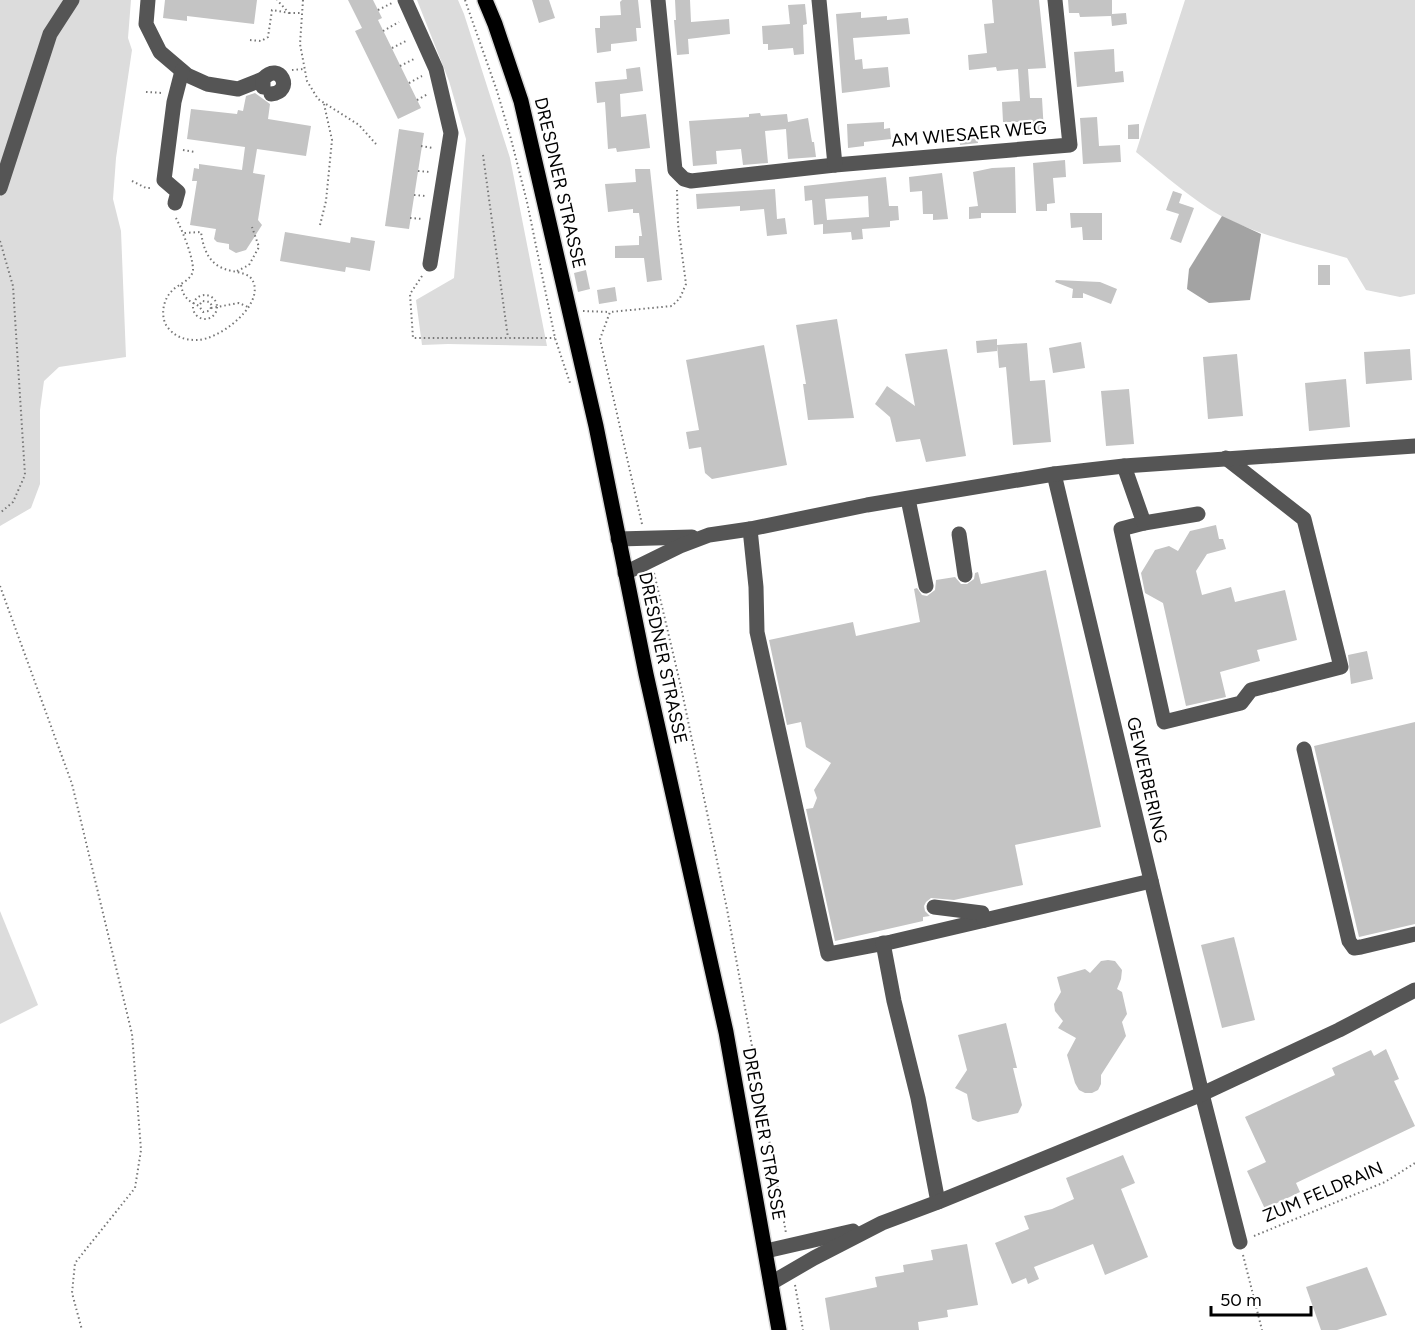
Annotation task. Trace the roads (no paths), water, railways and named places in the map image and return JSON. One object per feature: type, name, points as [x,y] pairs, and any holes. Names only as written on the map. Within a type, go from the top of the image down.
[{"type":"main road","name":"DRESDNER STRASSE","points":[[484,0],[495,24],[521,101],[596,426],[625,573],[724,1021],[779,1330]]},
{"type":"street","points":[[0,188],[51,34],[72,0]]},
{"type":"street","points":[[148,0],[146,24],[160,52],[187,75],[207,84],[242,90],[266,88]]},
{"type":"street","points":[[405,0],[436,69],[452,133],[430,264]]},
{"type":"street","name":"AM WIESAER WEG","points":[[658,0],[675,170],[684,179],[691,181],[835,165],[1070,145],[1055,0]]},
{"type":"street","points":[[819,0],[835,165]]},
{"type":"street","points":[[175,204],[178,192],[164,180],[176,93],[182,71]]},
{"type":"street","points":[[618,539],[701,537],[1054,474],[1226,458],[1415,446]]},
{"type":"street","points":[[1198,514],[1121,529],[1164,722],[1241,703],[1251,690],[1341,667],[1304,519],[1226,458]]},
{"type":"street","points":[[1124,466],[1144,523]]},
{"type":"street","name":"GEWERBERING","points":[[1054,474],[1202,1094],[1240,1242]]},
{"type":"street","points":[[908,499],[926,586]]},
{"type":"street","points":[[750,529],[756,587],[757,632],[828,954],[1151,881]]},
{"type":"street","points":[[959,534],[965,574]]},
{"type":"street","points":[[625,573],[701,537]]},
{"type":"street","points":[[1304,749],[1349,941],[1354,948],[1415,934]]},
{"type":"street","points":[[933,907],[982,913],[984,920]]},
{"type":"street","points":[[883,943],[894,1001],[918,1098],[938,1202]]},
{"type":"street","points":[[766,1251],[882,1223],[938,1202],[1202,1094],[1339,1030],[1415,990]]},
{"type":"street","points":[[771,1283],[882,1223]]}]
